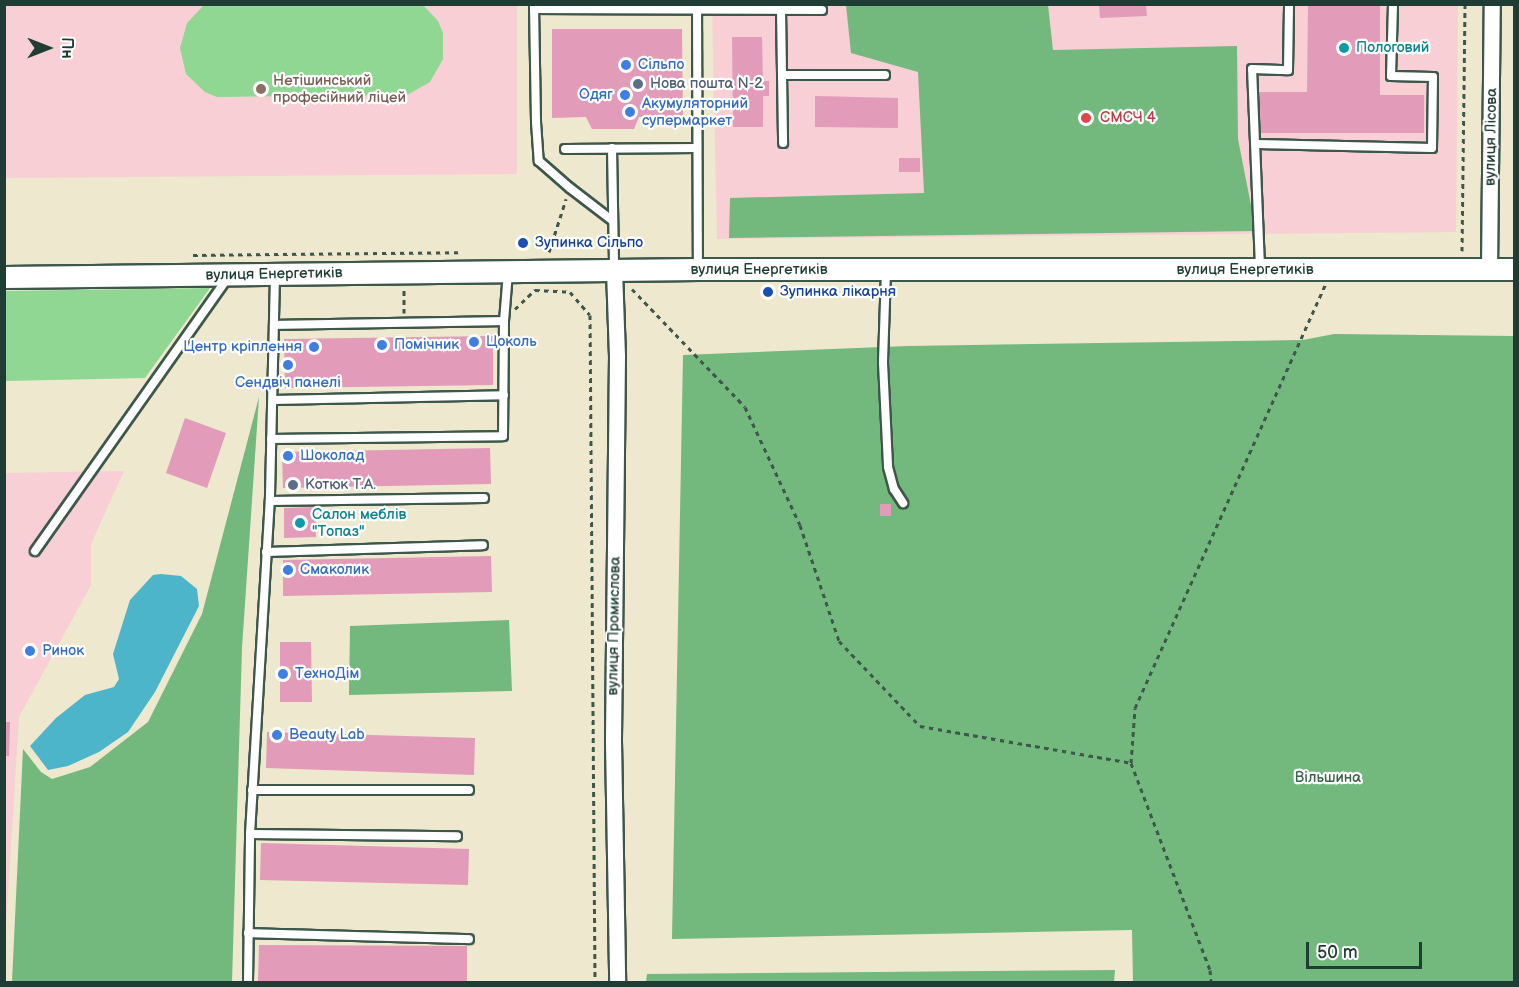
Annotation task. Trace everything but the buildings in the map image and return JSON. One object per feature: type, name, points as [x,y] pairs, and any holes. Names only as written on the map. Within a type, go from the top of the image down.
[{"type":"main road","name":"вулиця Енергетиків","points":[[4,277],[698,269],[1515,269]]},
{"type":"street","name":"вулиця Лісова","points":[[1489,269],[1492,4]]},
{"type":"street","name":"вулиця Промислова","points":[[614,270],[616,356],[613,741],[617,982]]},
{"type":"lane","points":[[1260,270],[1257,144],[1252,69],[1288,70],[1289,4]]},
{"type":"lane","points":[[1257,144],[1432,148],[1433,77],[1391,76],[1393,4]]},
{"type":"lane","points":[[613,221],[570,189],[539,160],[534,7],[822,10]]},
{"type":"lane","points":[[697,8],[698,269]]},
{"type":"lane","points":[[781,10],[783,143]]},
{"type":"lane","points":[[782,75],[885,75]]},
{"type":"lane","points":[[612,148],[614,270]]},
{"type":"lane","points":[[565,149],[697,148]]},
{"type":"lane","points":[[886,270],[884,363],[888,467],[894,489],[903,503]]},
{"type":"lane","points":[[271,439],[503,436],[504,321],[508,272]]},
{"type":"lane","points":[[35,551],[230,274]]},
{"type":"lane","points":[[248,982],[252,790],[270,501],[275,274]]},
{"type":"lane","points":[[274,325],[504,321]]},
{"type":"lane","points":[[273,400],[504,395]]},
{"type":"lane","points":[[270,501],[484,498]]},
{"type":"lane","points":[[266,552],[483,545]]},
{"type":"lane","points":[[252,790],[469,790]]},
{"type":"lane","points":[[250,834],[458,836]]},
{"type":"lane","points":[[248,933],[469,939]]},
{"type":"path","points":[[1462,253],[1465,4]]},
{"type":"path","points":[[549,252],[555,225],[570,189]]},
{"type":"path","points":[[614,270],[745,407],[800,525],[838,641],[920,726],[1131,763]]},
{"type":"path","points":[[1211,982],[1210,970],[1131,763],[1135,708],[1332,270]]},
{"type":"path","points":[[504,321],[536,290],[570,292],[590,315],[595,982]]},
{"type":"shaded area","name":"Нетішинський професійний ліцей","points":[[4,5],[517,5],[517,174],[5,178]]},
{"type":"shaded area","name":"СМСЧ 4","points":[[712,5],[1458,5],[1456,232],[717,239]]},
{"type":"shaded area","name":"Ринок","points":[[124,471],[91,544],[91,585],[19,717],[5,942],[4,473]]},
{"type":"green space","points":[[205,4],[423,5],[438,21],[443,33],[443,59],[430,82],[407,95],[217,97],[205,92],[186,74],[180,48],[187,23]]},
{"type":"green space","points":[[846,5],[1048,5],[1053,50],[1237,46],[1238,139],[1256,231],[729,238],[730,198],[924,193],[918,72],[851,53]]},
{"type":"green space","points":[[210,288],[145,378],[5,381],[5,291]]},
{"type":"green space","name":"Вільшина","points":[[1334,334],[1514,336],[1514,982],[1133,982],[1132,930],[672,939],[683,355],[908,346],[1303,340]]},
{"type":"green space","points":[[259,397],[242,648],[232,982],[12,982],[23,749],[41,772],[52,779],[90,767],[148,722],[202,614]]},
{"type":"green space","points":[[509,620],[512,691],[349,695],[350,626]]},
{"type":"green space","points":[[1115,970],[1114,982],[646,982],[647,974]]},
{"type":"water","points":[[153,575],[181,576],[197,589],[199,606],[155,692],[128,732],[99,752],[68,766],[48,770],[30,746],[56,718],[85,695],[114,687],[119,679],[113,654],[130,600]]},
{"type":"place","name":"Пологовий","points":[[1344,48]]},
{"type":"place","name":"Сільпо","points":[[626,65]]},
{"type":"place","name":"Нова пошта N-2","points":[[638,84]]},
{"type":"place","name":"Нетішинський професійний ліцей","points":[[261,89]]},
{"type":"place","name":"Одяг","points":[[625,95]]},
{"type":"place","name":"Акумуляторний супермаркет","points":[[630,112]]},
{"type":"place","name":"СМСЧ 4","points":[[1086,118]]},
{"type":"place","name":"Зупинка Сільпо","points":[[523,243]]},
{"type":"place","name":"Зупинка лікарня","points":[[768,292]]},
{"type":"place","name":"Цоколь","points":[[474,342]]},
{"type":"place","name":"Помічник","points":[[382,345]]},
{"type":"place","name":"Центр кріплення","points":[[314,347]]},
{"type":"place","name":"Сендвіч панелі","points":[[288,365]]},
{"type":"place","name":"Шоколад","points":[[288,456]]},
{"type":"place","name":"Котюк Т.А.","points":[[293,485]]},
{"type":"place","name":"Салон меблів \"Топаз\"","points":[[300,523]]},
{"type":"place","name":"Смаколик","points":[[288,570]]},
{"type":"place","name":"Ринок","points":[[30,651]]},
{"type":"place","name":"ТехноДім","points":[[283,674]]},
{"type":"place","name":"Beauty Lab","points":[[277,735]]}]
